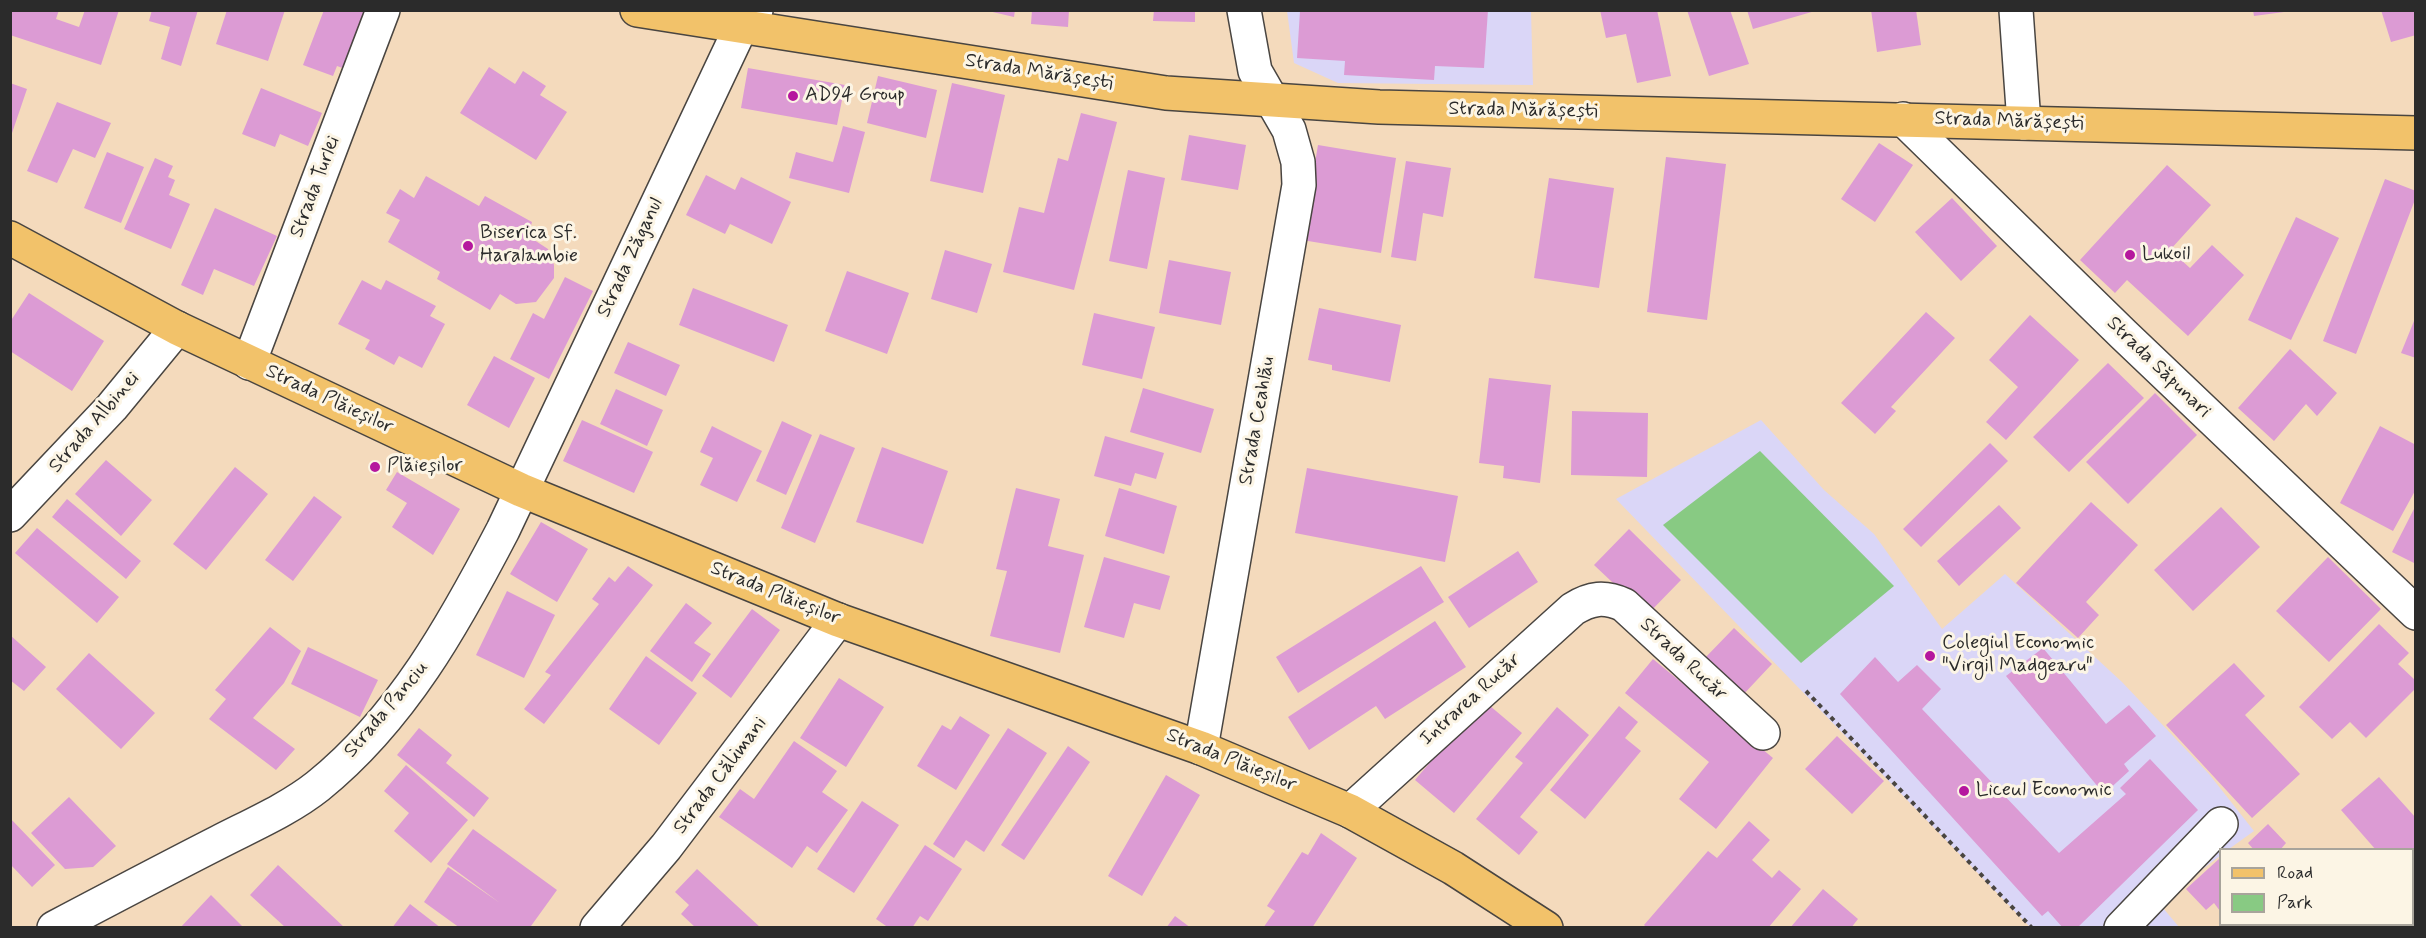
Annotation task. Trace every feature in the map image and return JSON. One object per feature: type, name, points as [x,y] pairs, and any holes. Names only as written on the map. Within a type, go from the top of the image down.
[{"type":"main road","name":"Strada Mărășești","points":[[638,10],[749,19],[1166,93],[1379,108],[2415,133]]},
{"type":"main road","name":"Strada Plăieșilor","points":[[10,238],[177,328],[521,490],[838,620],[1201,748],[1350,811],[1453,868],[1546,927]]},
{"type":"street","name":"Strada Turlei","points":[[249,363],[383,10]]},
{"type":"street","name":"Strada Ceahlău","points":[[1201,748],[1299,185],[1298,162],[1289,130],[1269,99],[1255,71],[1244,10]]},
{"type":"street","points":[[2016,10],[2024,123]]},
{"type":"street","name":"Strada Zăganul","points":[[521,490],[749,19]]},
{"type":"street","name":"Strada Săpunari","points":[[1903,119],[2415,614]]},
{"type":"street","name":"Strada Albinei","points":[[10,515],[112,407],[177,328]]},
{"type":"street","name":"Strada Panciu","points":[[54,927],[267,817],[316,787],[363,745],[408,692],[440,644],[467,599],[521,490]]},
{"type":"street","name":"Strada Rucăr","points":[[1598,598],[1611,599],[1623,605],[1763,733]]},
{"type":"street","name":"Intrarea Rucăr","points":[[1350,811],[1573,609],[1598,598]]},
{"type":"street","name":"Strada Călimani","points":[[597,927],[680,829],[838,620]]},
{"type":"street","points":[[2121,927],[2221,824]]},
{"type":"path","points":[[1806,691],[2032,927]]},
{"type":"shaded area","points":[[1287,11],[1531,11],[1533,85],[1338,83],[1294,63]]},
{"type":"shaded area","name":"Colegiul Economic \"Virgil Madgearu\"","points":[[1761,420],[1824,490],[1874,534],[1942,629],[2005,574],[2122,682],[2209,774],[2254,831],[2230,848],[2219,848],[2219,857],[2158,902],[2179,927],[2030,927],[1616,499]]},
{"type":"green space","points":[[1760,451],[1894,586],[1801,663],[1663,525]]},
{"type":"building","points":[[10,10],[59,10],[56,19],[79,27],[85,10],[119,10],[101,65],[10,35]]},
{"type":"building","points":[[152,10],[198,10],[181,66],[161,59],[170,27],[149,21]]},
{"type":"building","points":[[227,10],[285,10],[268,61],[216,44]]},
{"type":"building","points":[[324,10],[370,10],[348,70],[337,66],[333,76],[303,65]]},
{"type":"building","points":[[984,10],[1015,10],[1014,17]]},
{"type":"building","points":[[1032,10],[1069,10],[1068,27],[1031,24]]},
{"type":"building","points":[[1154,10],[1195,10],[1195,22],[1153,21]]},
{"type":"building","points":[[1488,10],[1484,68],[1435,66],[1434,80],[1344,75],[1345,61],[1297,58],[1300,11]]},
{"type":"building","points":[[1600,10],[1657,10],[1671,76],[1637,83],[1626,34],[1606,38]]},
{"type":"building","points":[[1687,10],[1730,10],[1749,64],[1709,76]]},
{"type":"building","points":[[1747,10],[1815,10],[1815,11],[1753,29]]},
{"type":"building","points":[[1871,10],[1916,10],[1921,45],[1877,52]]},
{"type":"building","points":[[2253,10],[2284,10],[2284,12],[2254,16]]},
{"type":"building","points":[[2381,10],[2416,10],[2416,35],[2391,42]]},
{"type":"building","points":[[489,67],[515,84],[523,71],[546,86],[540,95],[567,112],[536,160],[460,113]]},
{"type":"building","name":"AD94 Group","points":[[748,68],[845,85],[837,125],[741,108]]},
{"type":"building","points":[[878,76],[937,90],[926,138],[867,123]]},
{"type":"building","points":[[10,83],[27,89],[11,136],[10,136]]},
{"type":"building","points":[[952,83],[1005,95],[983,193],[930,181]]},
{"type":"building","points":[[261,88],[322,113],[308,146],[280,134],[275,147],[242,134]]},
{"type":"building","points":[[57,102],[111,123],[95,158],[73,149],[57,183],[27,171]]},
{"type":"building","points":[[1081,113],[1117,122],[1074,290],[1003,272],[1019,207],[1044,213],[1058,158],[1068,161]]},
{"type":"building","points":[[843,126],[865,132],[849,193],[789,178],[796,152],[833,162]]},
{"type":"building","points":[[1189,135],[1246,145],[1238,190],[1181,180]]},
{"type":"building","points":[[1879,143],[1913,165],[1875,222],[1841,199]]},
{"type":"building","points":[[1318,145],[1396,158],[1381,253],[1302,240]]},
{"type":"building","points":[[107,152],[144,167],[121,223],[84,208]]},
{"type":"building","points":[[1666,157],[1726,164],[1707,320],[1647,312]]},
{"type":"building","points":[[155,158],[173,166],[168,177],[175,180],[169,195],[190,204],[171,249],[124,229]]},
{"type":"building","points":[[1406,161],[1451,168],[1443,217],[1423,213],[1416,261],[1391,257]]},
{"type":"building","name":"Lukoil","points":[[2167,165],[2211,205],[2170,250],[2190,268],[2212,245],[2244,275],[2188,336],[2127,280],[2115,293],[2080,260]]},
{"type":"building","points":[[1128,170],[1165,178],[1147,269],[1109,261]]},
{"type":"building","points":[[706,175],[735,190],[741,177],[791,202],[772,244],[730,224],[725,234],[686,215]]},
{"type":"building","name":"Biserica Sf. Haralambie","points":[[426,176],[479,206],[485,196],[532,222],[528,236],[548,249],[554,265],[554,278],[536,302],[516,304],[500,294],[490,310],[437,279],[440,272],[388,242],[400,220],[386,213],[400,189],[414,198]]},
{"type":"building","points":[[1549,178],[1614,188],[1599,288],[1534,278]]},
{"type":"building","points":[[2385,179],[2416,191],[2416,197],[2356,354],[2323,341]]},
{"type":"building","points":[[1952,198],[1997,246],[1961,281],[1915,232]]},
{"type":"building","points":[[215,208],[277,236],[254,286],[214,269],[203,295],[181,285]]},
{"type":"building","points":[[2296,217],[2339,238],[2291,340],[2248,320]]},
{"type":"building","points":[[945,250],[992,264],[977,313],[931,299]]},
{"type":"building","points":[[1169,260],[1231,272],[1221,325],[1159,313]]},
{"type":"building","points":[[847,271],[909,293],[887,354],[825,331]]},
{"type":"building","points":[[565,277],[593,291],[549,379],[510,359],[533,313],[544,319]]},
{"type":"building","points":[[362,280],[381,290],[386,280],[436,306],[430,316],[445,324],[422,368],[399,356],[394,365],[365,349],[370,340],[338,324]]},
{"type":"building","points":[[693,288],[788,325],[774,362],[679,325]]},
{"type":"building","points":[[29,293],[104,341],[72,391],[10,351],[10,322]]},
{"type":"building","points":[[1319,308],[1401,325],[1390,382],[1332,370],[1332,365],[1308,360]]},
{"type":"building","points":[[1926,312],[1955,338],[1891,407],[1896,411],[1875,434],[1841,403]]},
{"type":"building","points":[[1094,313],[1155,327],[1142,379],[1082,365]]},
{"type":"building","points":[[2030,315],[2079,360],[2006,440],[1986,422],[2018,387],[1989,360]]},
{"type":"building","points":[[2416,316],[2416,358],[2401,353]]},
{"type":"building","points":[[628,342],[680,365],[666,396],[614,373]]},
{"type":"building","points":[[2290,349],[2337,393],[2317,416],[2306,404],[2274,441],[2238,408]]},
{"type":"building","points":[[494,356],[535,378],[509,428],[467,405]]},
{"type":"building","points":[[2108,363],[2144,398],[2069,472],[2033,437]]},
{"type":"building","points":[[1489,378],[1551,385],[1540,483],[1503,478],[1504,466],[1479,463]]},
{"type":"building","points":[[1143,388],[1214,409],[1201,453],[1130,432]]},
{"type":"building","points":[[616,389],[663,410],[647,446],[600,424]]},
{"type":"building","points":[[2155,393],[2197,435],[2128,504],[2086,462]]},
{"type":"building","points":[[1572,411],[1648,413],[1647,477],[1571,475]]},
{"type":"building","points":[[582,420],[653,452],[634,493],[563,461]]},
{"type":"building","points":[[782,421],[812,435],[786,495],[756,481]]},
{"type":"building","points":[[712,426],[762,451],[737,502],[700,485],[713,458],[700,452]]},
{"type":"building","points":[[2380,426],[2416,445],[2416,489],[2393,531],[2340,503]]},
{"type":"building","points":[[820,434],[855,448],[815,543],[781,528]]},
{"type":"building","points":[[1105,436],[1164,453],[1156,479],[1135,473],[1131,486],[1094,476]]},
{"type":"building","points":[[1990,443],[2008,461],[1921,547],[1903,529]]},
{"type":"building","points":[[882,447],[948,471],[923,544],[856,522]]},
{"type":"building","points":[[106,460],[152,500],[121,536],[75,494]]},
{"type":"building","points":[[235,467],[268,494],[206,570],[173,544]]},
{"type":"building","points":[[1307,468],[1458,496],[1445,562],[1295,533]]},
{"type":"building","points":[[397,472],[460,509],[433,555],[392,527],[407,503],[386,490]]},
{"type":"building","points":[[1016,488],[1060,499],[1048,546],[1084,555],[1060,653],[990,636],[1007,571],[996,569]]},
{"type":"building","points":[[1119,488],[1177,506],[1164,554],[1105,536]]},
{"type":"building","points":[[314,496],[342,517],[293,581],[265,560]]},
{"type":"building","points":[[67,499],[141,561],[126,579],[52,517]]},
{"type":"building","points":[[2091,502],[2138,545],[2086,602],[2099,615],[2078,638],[2016,583]]},
{"type":"building","points":[[1999,505],[2021,528],[1959,586],[1937,561]]},
{"type":"building","points":[[2416,505],[2416,564],[2392,552]]},
{"type":"building","points":[[2221,507],[2260,547],[2193,611],[2154,570]]},
{"type":"building","points":[[541,522],[588,549],[557,602],[510,574]]},
{"type":"building","points":[[37,528],[119,597],[97,623],[15,553]]},
{"type":"building","points":[[1629,529],[1681,580],[1647,615],[1594,565]]},
{"type":"building","points":[[1518,551],[1538,582],[1469,628],[1448,597]]},
{"type":"building","points":[[1104,557],[1170,576],[1160,610],[1134,603],[1124,638],[1084,627]]},
{"type":"building","points":[[2328,557],[2381,609],[2329,662],[2276,611]]},
{"type":"building","points":[[628,566],[653,585],[544,724],[524,709],[551,675],[545,672],[599,604],[592,599],[609,577],[615,582]]},
{"type":"building","points":[[1421,566],[1444,602],[1298,693],[1276,657]]},
{"type":"building","points":[[507,591],[555,615],[524,678],[476,655]]},
{"type":"building","points":[[686,603],[712,623],[694,643],[711,654],[692,682],[650,651]]},
{"type":"building","points":[[752,609],[780,630],[731,698],[702,676]]},
{"type":"building","points":[[1435,621],[1466,667],[1385,719],[1376,706],[1309,750],[1288,717]]},
{"type":"building","points":[[2379,624],[2409,653],[2398,664],[2416,681],[2416,688],[2366,738],[2350,722],[2332,739],[2299,707]]},
{"type":"building","points":[[270,627],[301,651],[284,683],[253,718],[295,749],[276,770],[209,719],[226,699],[215,690]]},
{"type":"building","points":[[1734,628],[1772,664],[1741,697],[1702,661]]},
{"type":"building","points":[[10,635],[46,667],[24,691],[10,680]]},
{"type":"building","points":[[308,647],[378,680],[360,717],[291,684]]},
{"type":"building","points":[[2043,648],[2106,724],[2129,705],[2156,736],[2124,764],[2129,771],[2104,794],[2006,676]]},
{"type":"building","points":[[89,653],[155,713],[121,749],[56,689]]},
{"type":"building","points":[[646,656],[697,693],[659,745],[609,709]]},
{"type":"building","name":"Liceul Economic","points":[[1875,657],[1898,682],[1917,665],[1941,689],[1922,709],[2059,853],[2126,794],[2120,788],[2150,759],[2198,810],[2077,928],[2063,928],[2048,911],[2042,916],[1840,694]]},
{"type":"building","points":[[1653,659],[1773,758],[1716,829],[1679,799],[1709,762],[1625,693]]},
{"type":"building","points":[[2234,663],[2265,696],[2245,715],[2300,774],[2252,818],[2166,725]]},
{"type":"building","points":[[839,678],[884,707],[846,767],[800,738]]},
{"type":"building","points":[[1483,700],[1522,733],[1454,813],[1415,780]]},
{"type":"building","points":[[1619,706],[1638,722],[1625,738],[1641,751],[1585,819],[1550,790]]},
{"type":"building","points":[[1557,707],[1589,735],[1520,817],[1538,832],[1519,855],[1476,819],[1523,763],[1515,757]]},
{"type":"building","points":[[960,716],[990,735],[956,790],[917,766],[942,725],[951,730]]},
{"type":"building","points":[[419,728],[452,755],[446,763],[489,798],[474,817],[397,755]]},
{"type":"building","points":[[1008,728],[1047,753],[984,852],[966,840],[954,858],[933,844]]},
{"type":"building","points":[[1837,736],[1884,781],[1852,814],[1805,769]]},
{"type":"building","points":[[794,741],[837,771],[822,792],[848,810],[817,853],[807,846],[792,868],[719,817],[740,789],[754,799]]},
{"type":"building","points":[[1068,746],[1090,762],[1024,860],[1001,845]]},
{"type":"building","points":[[406,765],[468,820],[431,863],[394,831],[409,813],[384,791]]},
{"type":"building","points":[[1166,775],[1200,795],[1142,896],[1108,876]]},
{"type":"building","points":[[2379,777],[2416,818],[2416,928],[2397,928],[2396,926],[2414,926],[2414,848],[2374,848],[2341,810]]},
{"type":"building","points":[[69,797],[116,846],[93,867],[65,869],[31,833]]},
{"type":"building","points":[[862,801],[899,825],[854,893],[817,869]]},
{"type":"building","points":[[10,818],[55,865],[32,887],[10,864]]},
{"type":"building","points":[[1749,821],[1770,840],[1752,860],[1772,878],[1779,870],[1801,889],[1768,928],[1647,928],[1644,925],[1708,851],[1717,858]]},
{"type":"building","points":[[2268,824],[2286,843],[2282,848],[2252,848],[2248,843]]},
{"type":"building","points":[[473,829],[557,890],[531,926],[534,928],[460,928],[424,902],[448,867],[500,903],[447,864]]},
{"type":"building","points":[[1321,833],[1357,858],[1312,928],[1263,928],[1275,911],[1267,906],[1302,852],[1308,855]]},
{"type":"building","points":[[925,845],[962,869],[928,921],[920,916],[912,928],[889,928],[876,919]]},
{"type":"building","points":[[2219,859],[2219,910],[2214,903],[2206,910],[2186,889]]},
{"type":"building","points":[[278,865],[345,928],[286,928],[250,895]]},
{"type":"building","points":[[697,869],[761,928],[696,928],[681,914],[689,905],[675,892]]},
{"type":"building","points":[[1823,889],[1858,919],[1851,928],[1790,928]]},
{"type":"building","points":[[211,895],[244,928],[180,928]]},
{"type":"building","points":[[410,904],[441,928],[392,928]]},
{"type":"building","points":[[1175,916],[1191,928],[1166,928]]},
{"type":"building","points":[[2236,926],[2310,926],[2312,928],[2237,928]]},
{"type":"place","name":"AD94 Group","points":[[793,96]]},
{"type":"place","name":"Biserica Sf. Haralambie","points":[[468,246]]},
{"type":"place","name":"Lukoil","points":[[2130,255]]},
{"type":"place","name":"Plăieșilor","points":[[375,467]]},
{"type":"place","name":"Colegiul Economic \"Virgil Madgearu\"","points":[[1930,656]]},
{"type":"place","name":"Liceul Economic","points":[[1964,791]]}]
